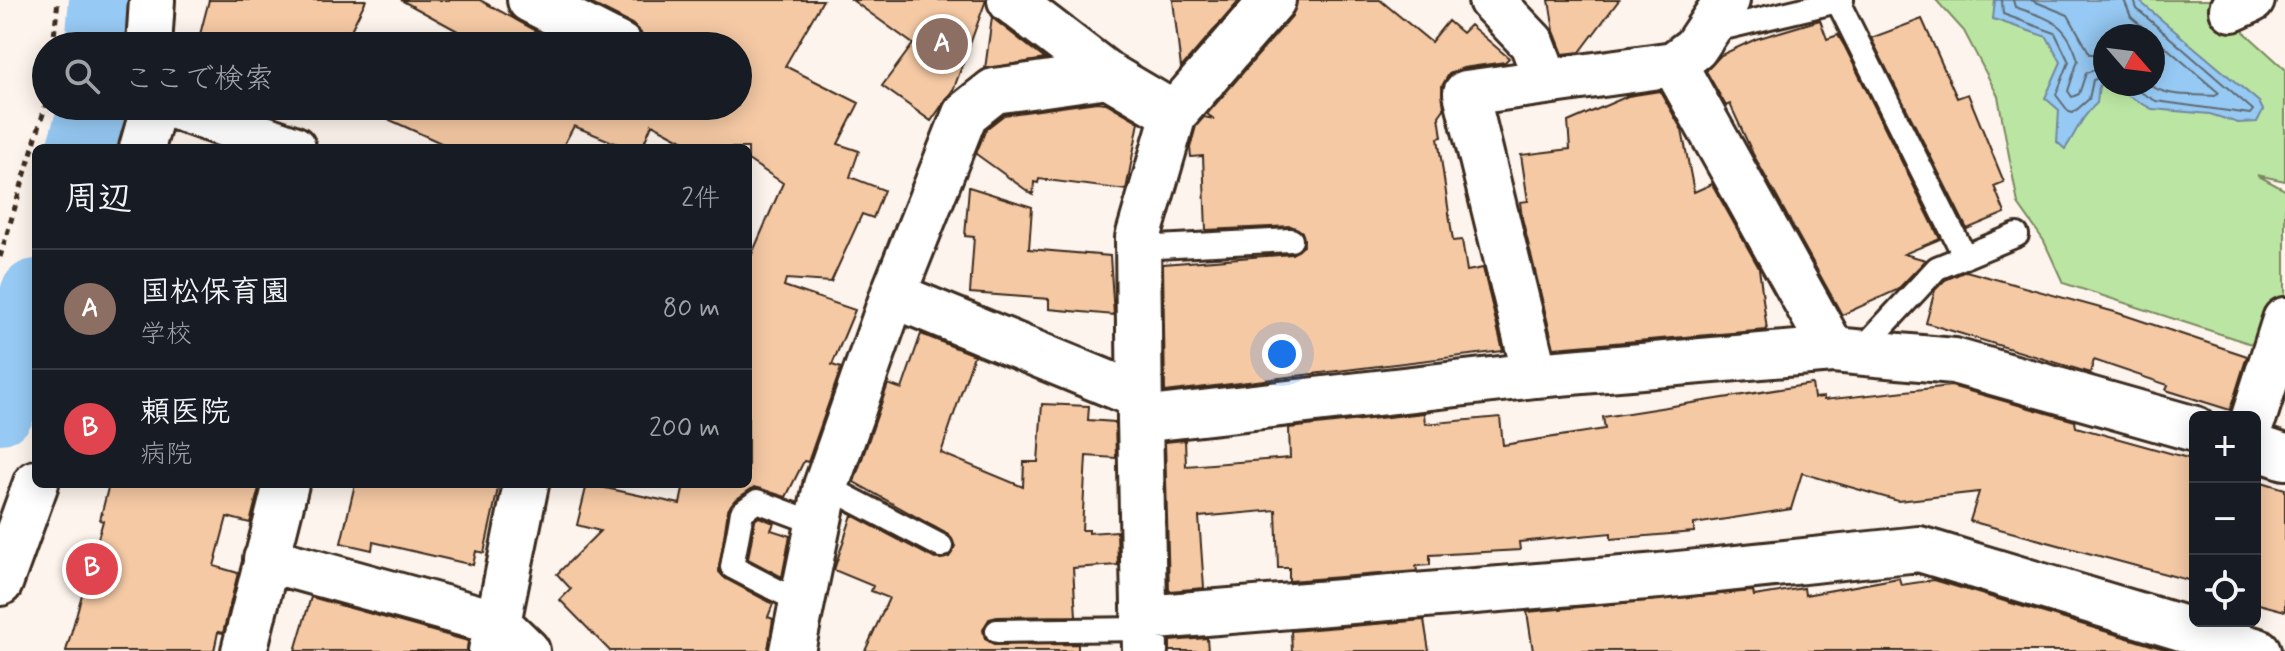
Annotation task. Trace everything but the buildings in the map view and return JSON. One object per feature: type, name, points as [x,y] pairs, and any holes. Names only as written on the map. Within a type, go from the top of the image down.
[{"type":"street","points":[[150,32],[152,0]]},
{"type":"street","points":[[530,0],[593,32]]},
{"type":"street","points":[[1010,0],[1108,75],[1174,114]]},
{"type":"street","points":[[1273,0],[1174,114],[1138,248],[1145,633],[1919,549],[2258,651]]},
{"type":"street","points":[[1491,0],[1532,43],[1547,82]]},
{"type":"street","points":[[1535,375],[1466,93],[1674,64],[1695,48],[1716,16]]},
{"type":"street","points":[[1674,64],[1846,351]]},
{"type":"street","points":[[792,651],[822,505],[893,295],[965,114],[994,91],[1108,75]]},
{"type":"street","points":[[143,144],[150,120]]},
{"type":"street","points":[[212,120],[281,144]]},
{"type":"street","points":[[893,295],[1139,408],[1846,351],[1954,361],[2189,427]]},
{"type":"street","points":[[2256,411],[2285,320]]},
{"type":"street","points":[[2261,449],[2285,457]]},
{"type":"street","points":[[0,583],[34,488]]},
{"type":"street","points":[[244,651],[285,488]]},
{"type":"street","points":[[266,559],[505,642],[525,488]]},
{"type":"lane","points":[[1716,16],[1840,1],[1965,257]]},
{"type":"lane","points":[[1846,351],[1937,268],[2017,235]]},
{"type":"lane","points":[[1138,248],[1291,240]]},
{"type":"lane","points":[[802,603],[732,567],[742,512],[757,501],[822,505],[941,546]]},
{"type":"lane","points":[[997,631],[1145,633]]},
{"type":"path","points":[[55,32],[58,0]]},
{"type":"path","points":[[34,144],[41,120]]},
{"type":"path","points":[[0,257],[32,151]]},
{"type":"green space","points":[[1936,0],[2209,0],[2285,69],[2285,181],[2257,175],[2285,190],[2285,323],[2273,351],[2063,283],[2044,241],[2018,204],[1998,96],[1964,31]]},
{"type":"water","points":[[1995,0],[2138,0],[2259,102],[2263,110],[2257,122],[2238,123],[2210,114],[2152,109],[2129,96],[2165,96],[2165,24],[2093,24],[2093,96],[2098,96],[2097,103],[2065,149],[2057,142],[2059,110],[2045,98],[2061,62],[2047,37],[1993,19]]},
{"type":"waterway","points":[[102,32],[105,0]]},
{"type":"waterway","points":[[84,144],[91,120]]},
{"type":"waterway","points":[[0,408],[32,308]]},
{"type":"place","name":"国松保育園","points":[[942,44]]},
{"type":"place","name":"頼医院","points":[[92,569]]}]
